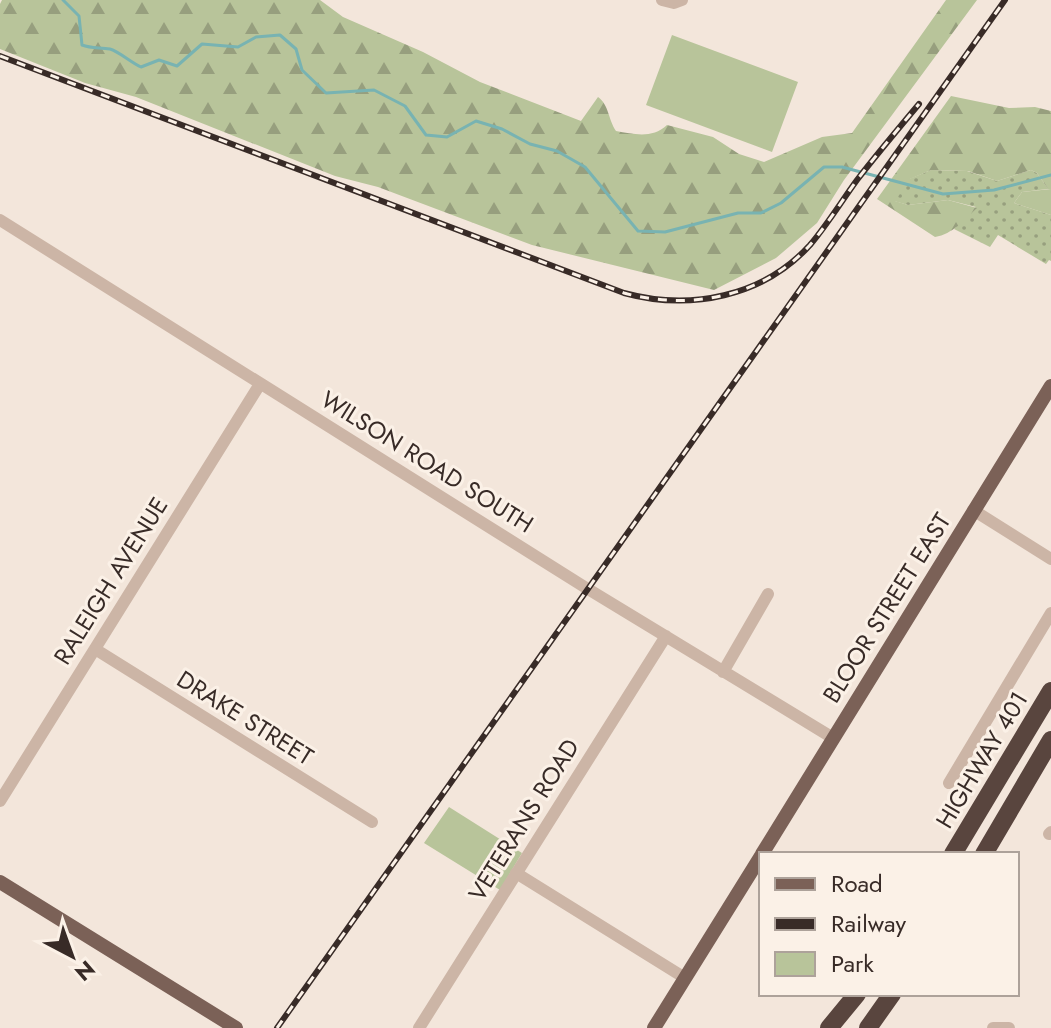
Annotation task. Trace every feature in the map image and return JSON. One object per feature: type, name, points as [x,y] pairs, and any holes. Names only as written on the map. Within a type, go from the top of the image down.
[{"type":"highway","name":"HIGHWAY 401","points":[[956,849],[1051,691]]},
{"type":"highway","name":"HIGHWAY 401","points":[[985,852],[1051,740]]},
{"type":"highway","points":[[829,1028],[855,996]]},
{"type":"highway","points":[[841,1028],[863,996]]},
{"type":"highway","points":[[868,1028],[891,996]]},
{"type":"main road","name":"BLOOR STREET EAST","points":[[764,852],[1051,386]]},
{"type":"main road","name":"BLOOR STREET EAST","points":[[654,1028],[759,860]]},
{"type":"main road","points":[[0,882],[236,1028]]},
{"type":"street","name":"WILSON ROAD SOUTH","points":[[0,220],[833,738]]},
{"type":"street","name":"RALEIGH AVENUE","points":[[0,801],[260,384]]},
{"type":"street","points":[[973,510],[1051,559]]},
{"type":"street","points":[[723,672],[768,594]]},
{"type":"street","points":[[949,783],[1051,613]]},
{"type":"street","name":"VETERANS ROAD","points":[[419,1028],[666,636]]},
{"type":"street","name":"DRAKE STREET","points":[[95,649],[372,822]]},
{"type":"street","points":[[516,873],[685,978]]},
{"type":"street","points":[[993,1028],[1009,1028]]},
{"type":"green space","points":[[2,0],[320,0],[343,17],[423,52],[480,82],[581,121],[598,97],[616,131],[649,134],[667,125],[713,137],[739,154],[764,162],[822,137],[852,133],[946,0],[977,0],[844,180],[817,223],[776,258],[714,290],[532,245],[378,187],[335,176],[136,97],[85,83],[0,49]]},
{"type":"green space","points":[[672,35],[798,82],[772,152],[646,105]]},
{"type":"green space","points":[[951,96],[1009,108],[1035,107],[1051,111],[1051,189],[1031,170],[997,181],[968,171],[931,170],[910,179],[895,201],[908,205],[948,200],[977,208],[953,230],[935,237],[877,199]]},
{"type":"green space","points":[[931,170],[967,171],[997,181],[1031,170],[1037,173],[1048,189],[1022,192],[1014,203],[1051,215],[1051,261],[1046,264],[998,235],[990,247],[954,229],[976,207],[948,200],[908,205],[894,201],[909,179]]},
{"type":"green space","points":[[1051,189],[1051,215],[1014,203],[1022,192]]},
{"type":"green space","points":[[449,807],[522,853],[500,890],[424,843]]},
{"type":"waterway","points":[[63,0],[79,16],[82,45],[113,50],[141,67],[159,60],[177,66],[202,44],[238,47],[256,37],[280,35],[296,49],[302,70],[326,93],[374,90],[405,106],[426,135],[447,137],[476,121],[502,129],[530,144],[557,151],[585,167],[638,231],[665,232],[738,213],[761,213],[781,203],[824,167],[842,167],[943,194],[994,190],[1051,175]]},
{"type":"railway","points":[[277,1028],[1005,0]]},
{"type":"railway","points":[[0,56],[624,293],[674,300],[724,295],[748,288],[791,263],[810,245],[857,180],[919,104]]}]
